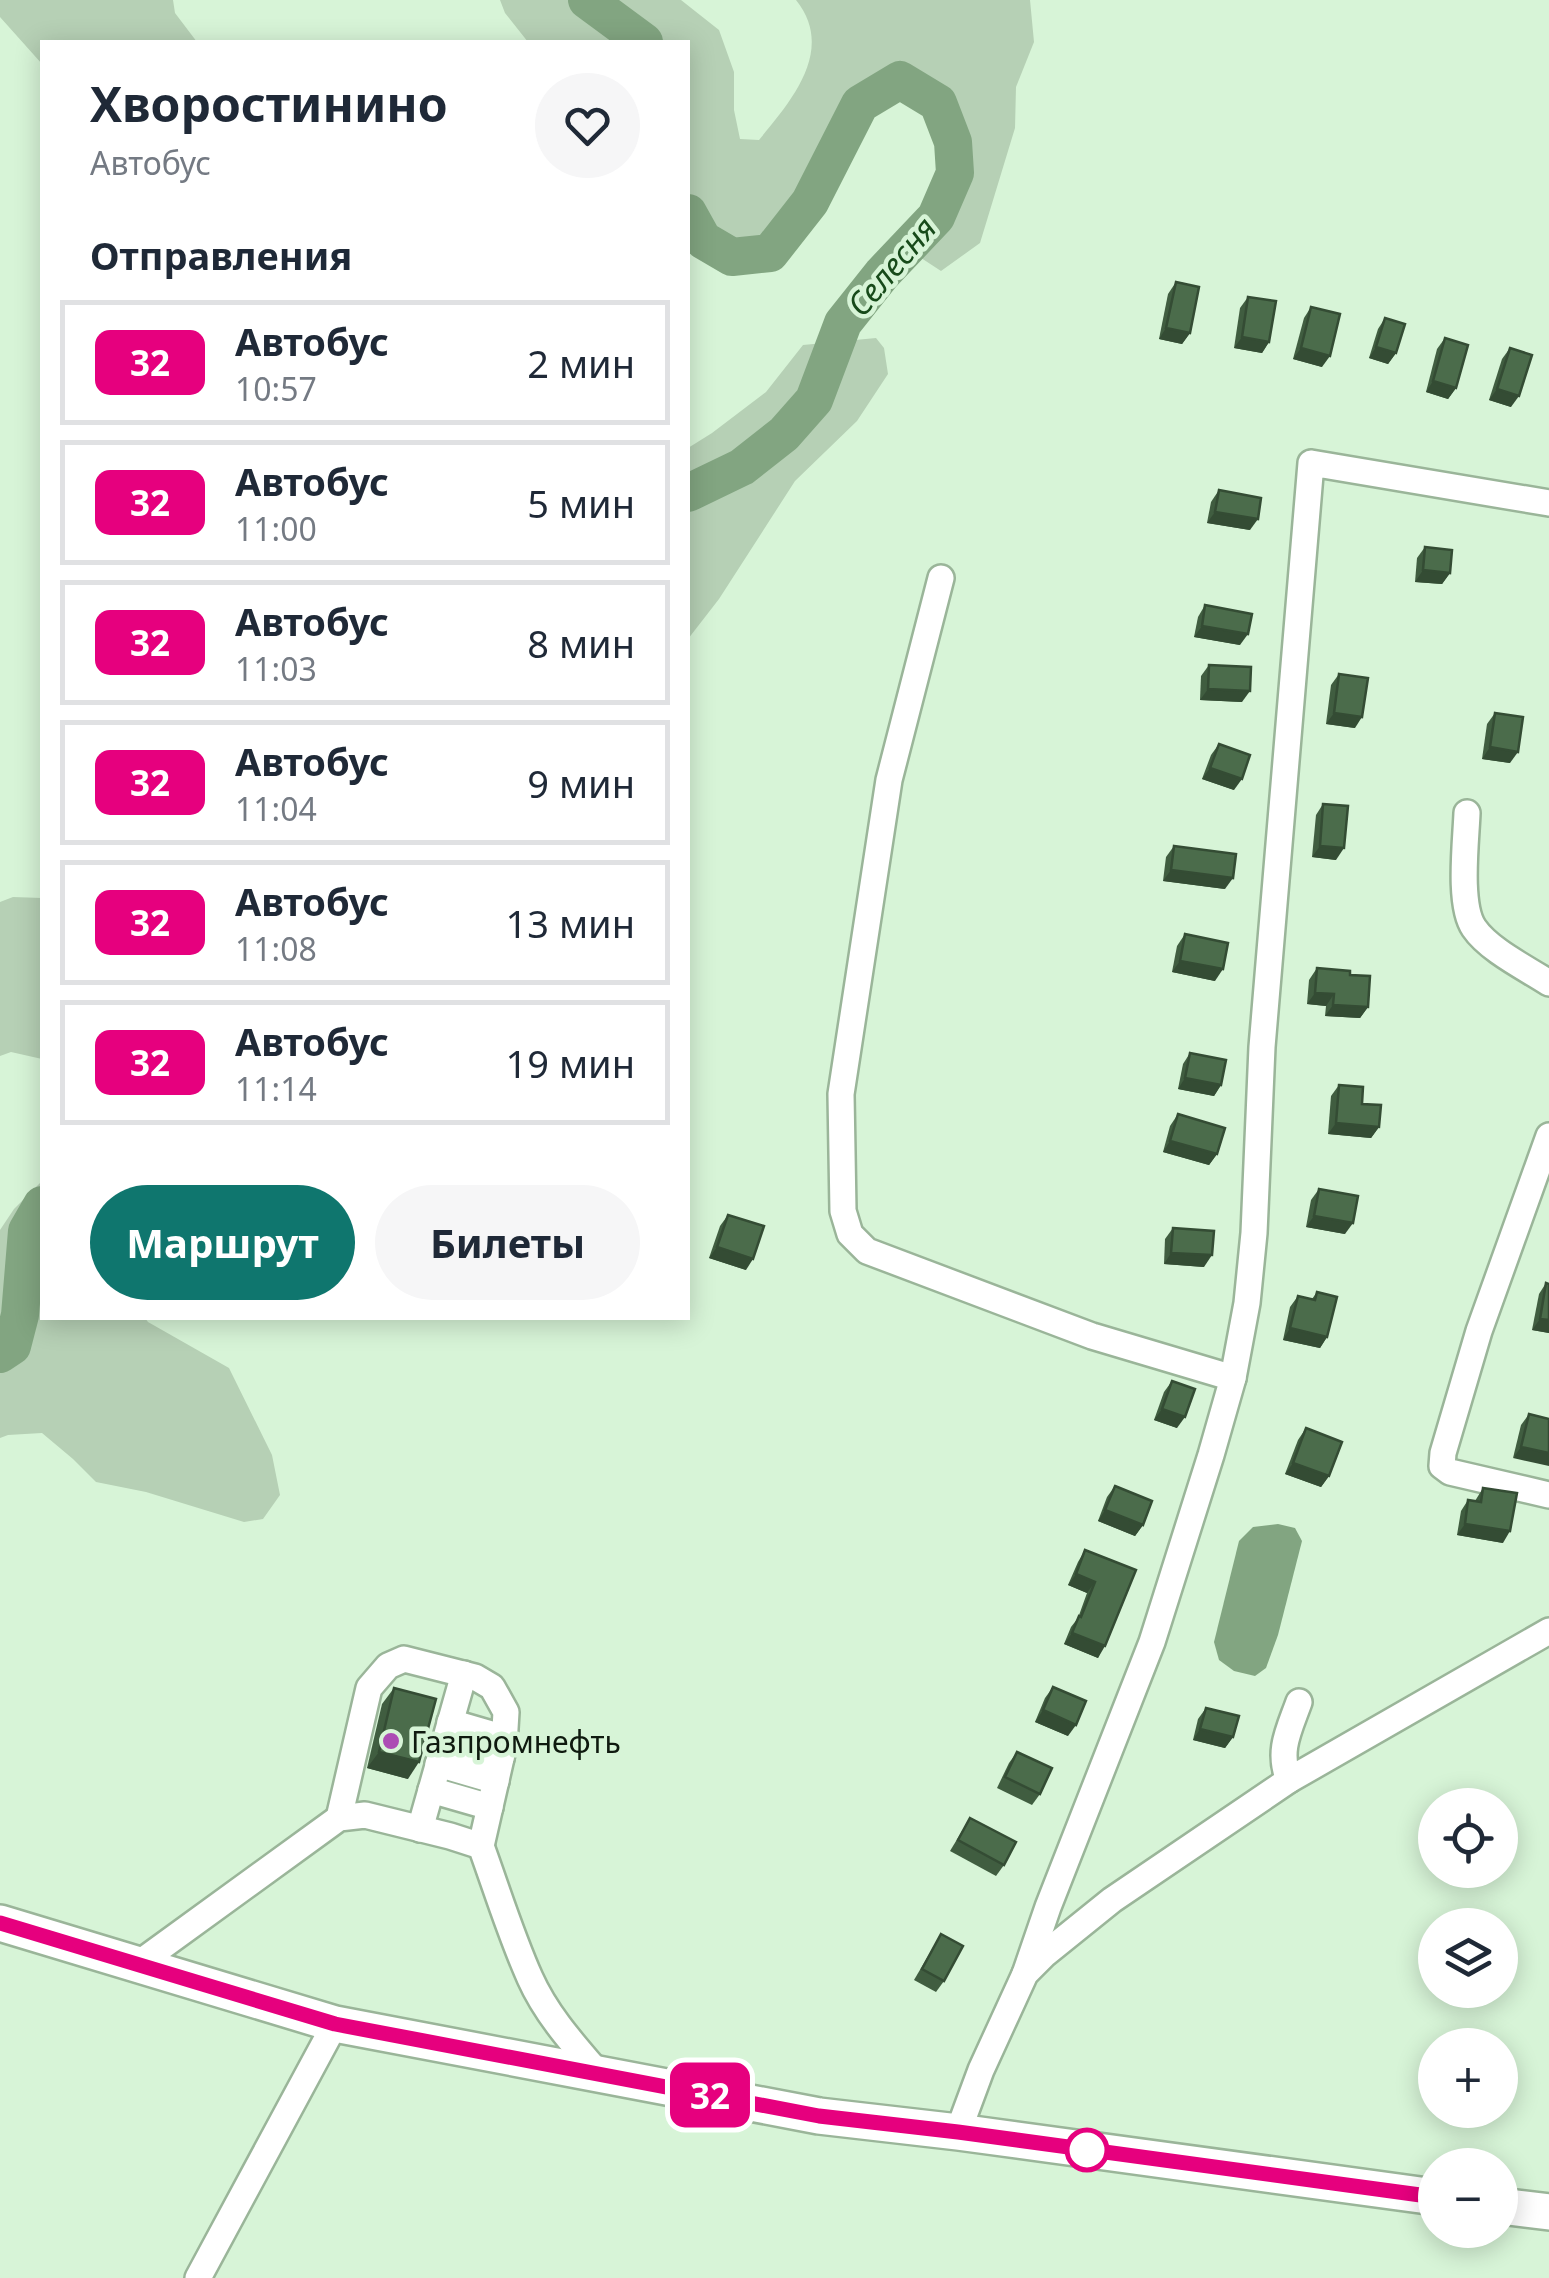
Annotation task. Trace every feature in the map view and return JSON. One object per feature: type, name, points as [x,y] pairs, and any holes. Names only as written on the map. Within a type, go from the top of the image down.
[{"type":"highway","points":[[0,1923],[335,2024],[819,2116],[1418,2195]]},
{"type":"highway","points":[[1518,2208],[1549,2212]]},
{"type":"street","points":[[958,2132],[981,2070],[1025,1974],[1152,1642],[1232,1378],[1247,1303],[1254,1233],[1262,1046],[1311,463],[1549,503]]},
{"type":"street","points":[[941,578],[889,780],[841,1094],[843,1212],[850,1234],[867,1251],[1075,1330],[1232,1378]]},
{"type":"street","points":[[1467,813],[1464,896],[1472,926],[1491,945],[1549,983]]},
{"type":"street","points":[[1549,1136],[1479,1331],[1442,1466],[1450,1472],[1549,1495]]},
{"type":"street","points":[[1025,1974],[1112,1900],[1289,1780],[1549,1632]]},
{"type":"street","points":[[338,1818],[369,1688],[388,1666],[404,1660],[475,1677],[492,1687],[506,1712],[501,1759],[481,1846],[530,1980],[550,2014],[598,2073]]},
{"type":"street","points":[[420,1829],[464,1674]]},
{"type":"street","points":[[1289,1780],[1283,1765],[1286,1738],[1299,1702]]},
{"type":"street","points":[[445,1743],[501,1759]]},
{"type":"street","points":[[445,1743],[501,1759]]},
{"type":"street","points":[[431,1790],[490,1807]]},
{"type":"street","points":[[138,1964],[338,1818],[365,1816],[481,1846]]},
{"type":"street","points":[[198,2278],[335,2024]]},
{"type":"shaded area","points":[[0,0],[173,0],[175,13],[195,40],[40,40],[40,62],[0,17]]},
{"type":"shaded area","points":[[500,0],[681,0],[719,30],[734,72],[734,110],[740,139],[759,140],[784,109],[804,74],[812,37],[796,0],[1030,0],[1034,42],[1016,87],[1015,128],[980,243],[941,271],[915,254],[955,173],[953,142],[938,103],[900,80],[860,104],[810,202],[770,253],[732,257],[690,239],[690,40],[526,40]]},
{"type":"shaded area","points":[[876,338],[884,348],[888,374],[857,421],[795,481],[719,599],[690,636],[690,447],[766,392],[803,345]]},
{"type":"shaded area","points":[[13,897],[40,898],[40,1059],[11,1052],[0,1056],[0,902]]},
{"type":"shaded area","points":[[40,1183],[40,1320],[146,1320],[229,1368],[272,1455],[280,1495],[263,1519],[244,1522],[146,1492],[96,1482],[42,1433],[0,1438],[0,1230]]},
{"type":"shaded area","points":[[1278,1524],[1295,1528],[1302,1541],[1278,1635],[1266,1668],[1255,1676],[1234,1671],[1219,1660],[1214,1642],[1239,1541],[1253,1527]]},
{"type":"building","points":[[1176,282],[1199,287],[1190,333],[1166,328]]},
{"type":"building","points":[[1248,297],[1276,301],[1269,342],[1242,337]]},
{"type":"building","points":[[1311,307],[1340,314],[1330,356],[1301,348]]},
{"type":"building","points":[[1385,318],[1405,324],[1396,353],[1376,347]]},
{"type":"building","points":[[1445,338],[1468,345],[1456,388],[1433,381]]},
{"type":"building","points":[[1510,348],[1532,355],[1519,396],[1497,389]]},
{"type":"building","points":[[1219,490],[1261,498],[1258,519],[1215,512]]},
{"type":"building","points":[[1425,547],[1452,550],[1450,573],[1423,570]]},
{"type":"building","points":[[1205,605],[1252,614],[1248,634],[1202,626]]},
{"type":"building","points":[[1209,665],[1251,667],[1250,691],[1208,689]]},
{"type":"building","points":[[1339,674],[1368,678],[1362,717],[1334,713]]},
{"type":"building","points":[[1495,713],[1523,717],[1518,752],[1490,747]]},
{"type":"building","points":[[1219,744],[1250,755],[1242,779],[1210,768]]},
{"type":"building","points":[[1323,804],[1348,806],[1344,848],[1320,846]]},
{"type":"building","points":[[1174,846],[1236,854],[1233,878],[1171,870]]},
{"type":"building","points":[[1185,934],[1228,943],[1223,969],[1180,961]]},
{"type":"building","points":[[1317,968],[1370,976],[1368,1007],[1333,1005],[1334,994],[1315,993]]},
{"type":"building","points":[[1190,1053],[1226,1060],[1221,1085],[1185,1078]]},
{"type":"building","points":[[1339,1085],[1363,1087],[1362,1104],[1381,1105],[1379,1127],[1336,1123]]},
{"type":"building","points":[[1178,1114],[1225,1128],[1217,1154],[1170,1141]]},
{"type":"building","points":[[1319,1189],[1358,1196],[1353,1223],[1314,1216]]},
{"type":"building","points":[[728,1215],[764,1226],[753,1259],[717,1247]]},
{"type":"building","points":[[1173,1228],[1214,1231],[1212,1255],[1171,1253]]},
{"type":"building","points":[[1546,1283],[1549,1284],[1549,1320],[1540,1319]]},
{"type":"building","points":[[1317,1292],[1337,1297],[1327,1337],[1290,1328],[1298,1296],[1315,1300]]},
{"type":"building","points":[[1172,1381],[1195,1389],[1185,1417],[1162,1409]]},
{"type":"building","points":[[1529,1414],[1549,1419],[1549,1453],[1521,1447]]},
{"type":"building","points":[[1306,1428],[1342,1442],[1329,1476],[1293,1463]]},
{"type":"building","points":[[1115,1486],[1152,1501],[1143,1525],[1105,1510]]},
{"type":"building","points":[[1483,1488],[1517,1493],[1510,1531],[1465,1524],[1468,1500],[1481,1502]]},
{"type":"building","points":[[1085,1550],[1136,1570],[1105,1646],[1072,1633],[1095,1582],[1076,1574]]},
{"type":"building","points":[[1053,1687],[1086,1701],[1076,1725],[1043,1710]]},
{"type":"building","points":[[394,1688],[436,1699],[419,1762],[379,1752]]},
{"type":"building","points":[[1206,1708],[1239,1716],[1233,1737],[1200,1729]]},
{"type":"building","points":[[1017,1752],[1052,1768],[1040,1794],[1005,1777]]},
{"type":"building","points":[[970,1818],[1016,1842],[1004,1865],[958,1840]]},
{"type":"building","points":[[941,1934],[963,1946],[944,1981],[922,1969]]},
{"type":"waterway","name":"Селесня","points":[[587,0],[641,40]]},
{"type":"waterway","name":"Селесня","points":[[690,217],[703,240],[732,257],[770,253],[810,202],[860,104],[900,80],[938,103],[953,142],[955,173],[936,217],[843,323],[814,400],[784,434],[742,467],[690,492]]},
{"type":"waterway","name":"Селесня","points":[[0,1354],[12,1346],[20,1315],[27,1231],[40,1208]]},
{"type":"bus line","name":"32","points":[[0,1923],[335,2024],[819,2116],[1418,2195]]},
{"type":"place","name":"Газпромнефть","points":[[391,1741]]}]
